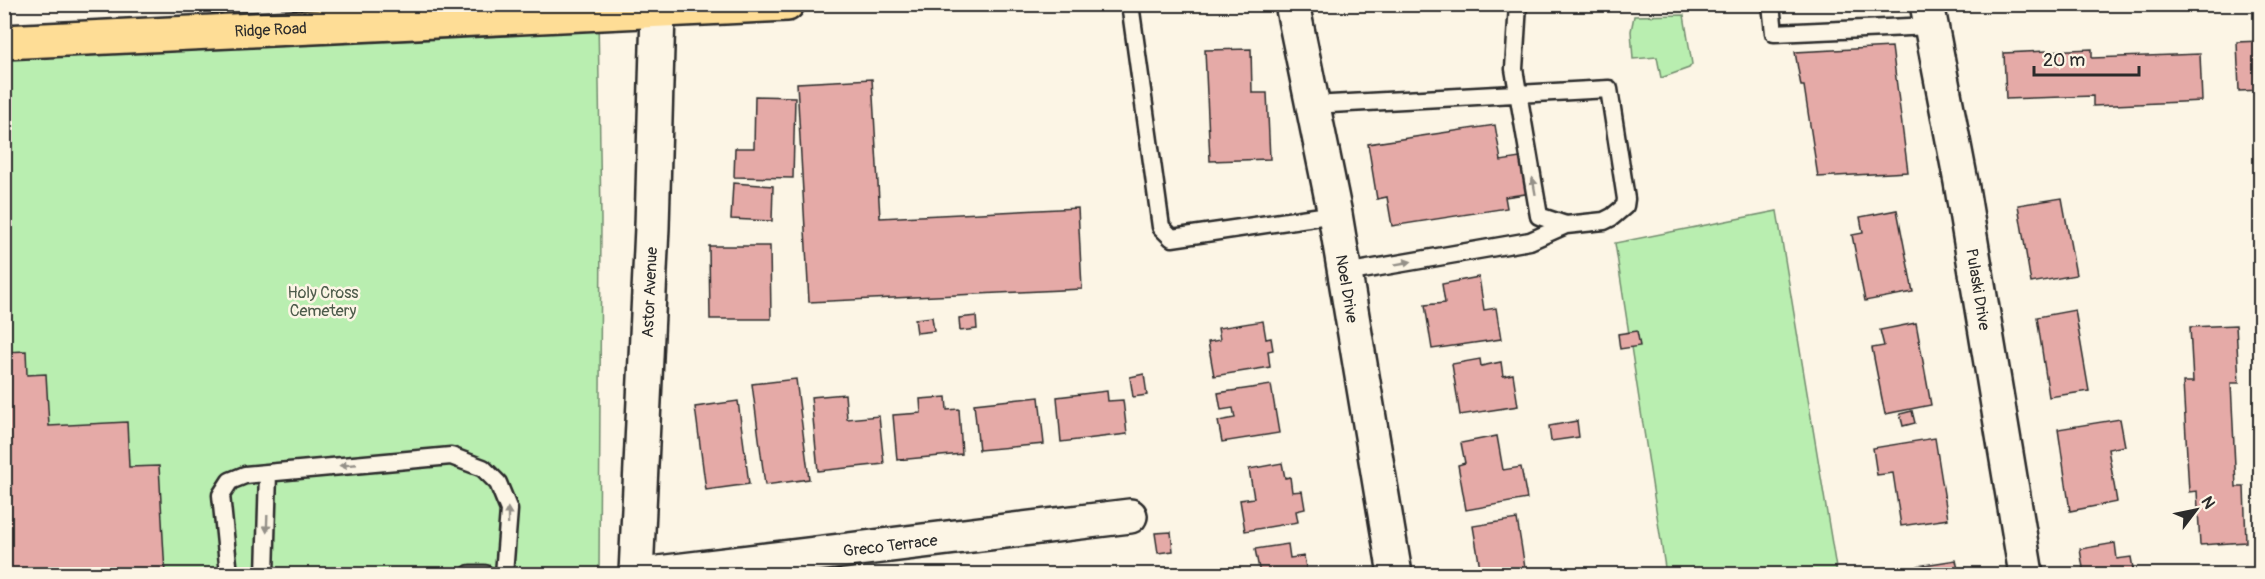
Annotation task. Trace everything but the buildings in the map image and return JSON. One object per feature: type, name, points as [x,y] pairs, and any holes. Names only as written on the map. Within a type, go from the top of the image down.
[{"type":"main road","name":"Ridge Road","points":[[4,42],[787,4]]},
{"type":"street","name":"Noel Drive","points":[[1292,4],[1335,214],[1395,574]]},
{"type":"street","name":"Astor Avenue","points":[[636,574],[651,238],[658,11]]},
{"type":"street","name":"Pulaski Drive","points":[[1929,15],[1961,182],[2026,574]]},
{"type":"street","name":"Greco Terrace","points":[[650,574],[1130,516]]},
{"type":"lane","points":[[1130,4],[1161,227],[1172,238],[1335,214]]},
{"type":"lane","points":[[1518,4],[1514,69],[1539,216],[1530,241]]},
{"type":"lane","points":[[1771,4],[1774,33],[1929,15]]},
{"type":"lane","points":[[1312,105],[1608,89],[1626,191],[1625,206],[1619,213],[1604,221],[1566,225],[1530,241],[1345,273]]},
{"type":"lane","points":[[1539,216],[1566,225]]},
{"type":"lane","points":[[229,574],[221,495],[230,482],[245,475],[451,456],[483,468],[498,483],[509,510],[504,574]]},
{"type":"lane","points":[[265,574],[268,473]]},
{"type":"lane","points":[[470,574],[485,574]]},
{"type":"green space","name":"Holy Cross Cemetery","points":[[598,14],[601,220],[599,574],[5,574],[5,42]]},
{"type":"green space","points":[[1684,15],[1692,64],[1689,68],[1661,78],[1657,57],[1633,59],[1631,31],[1634,16]]},
{"type":"green space","points":[[1777,211],[1837,574],[1666,574],[1615,243]]}]
